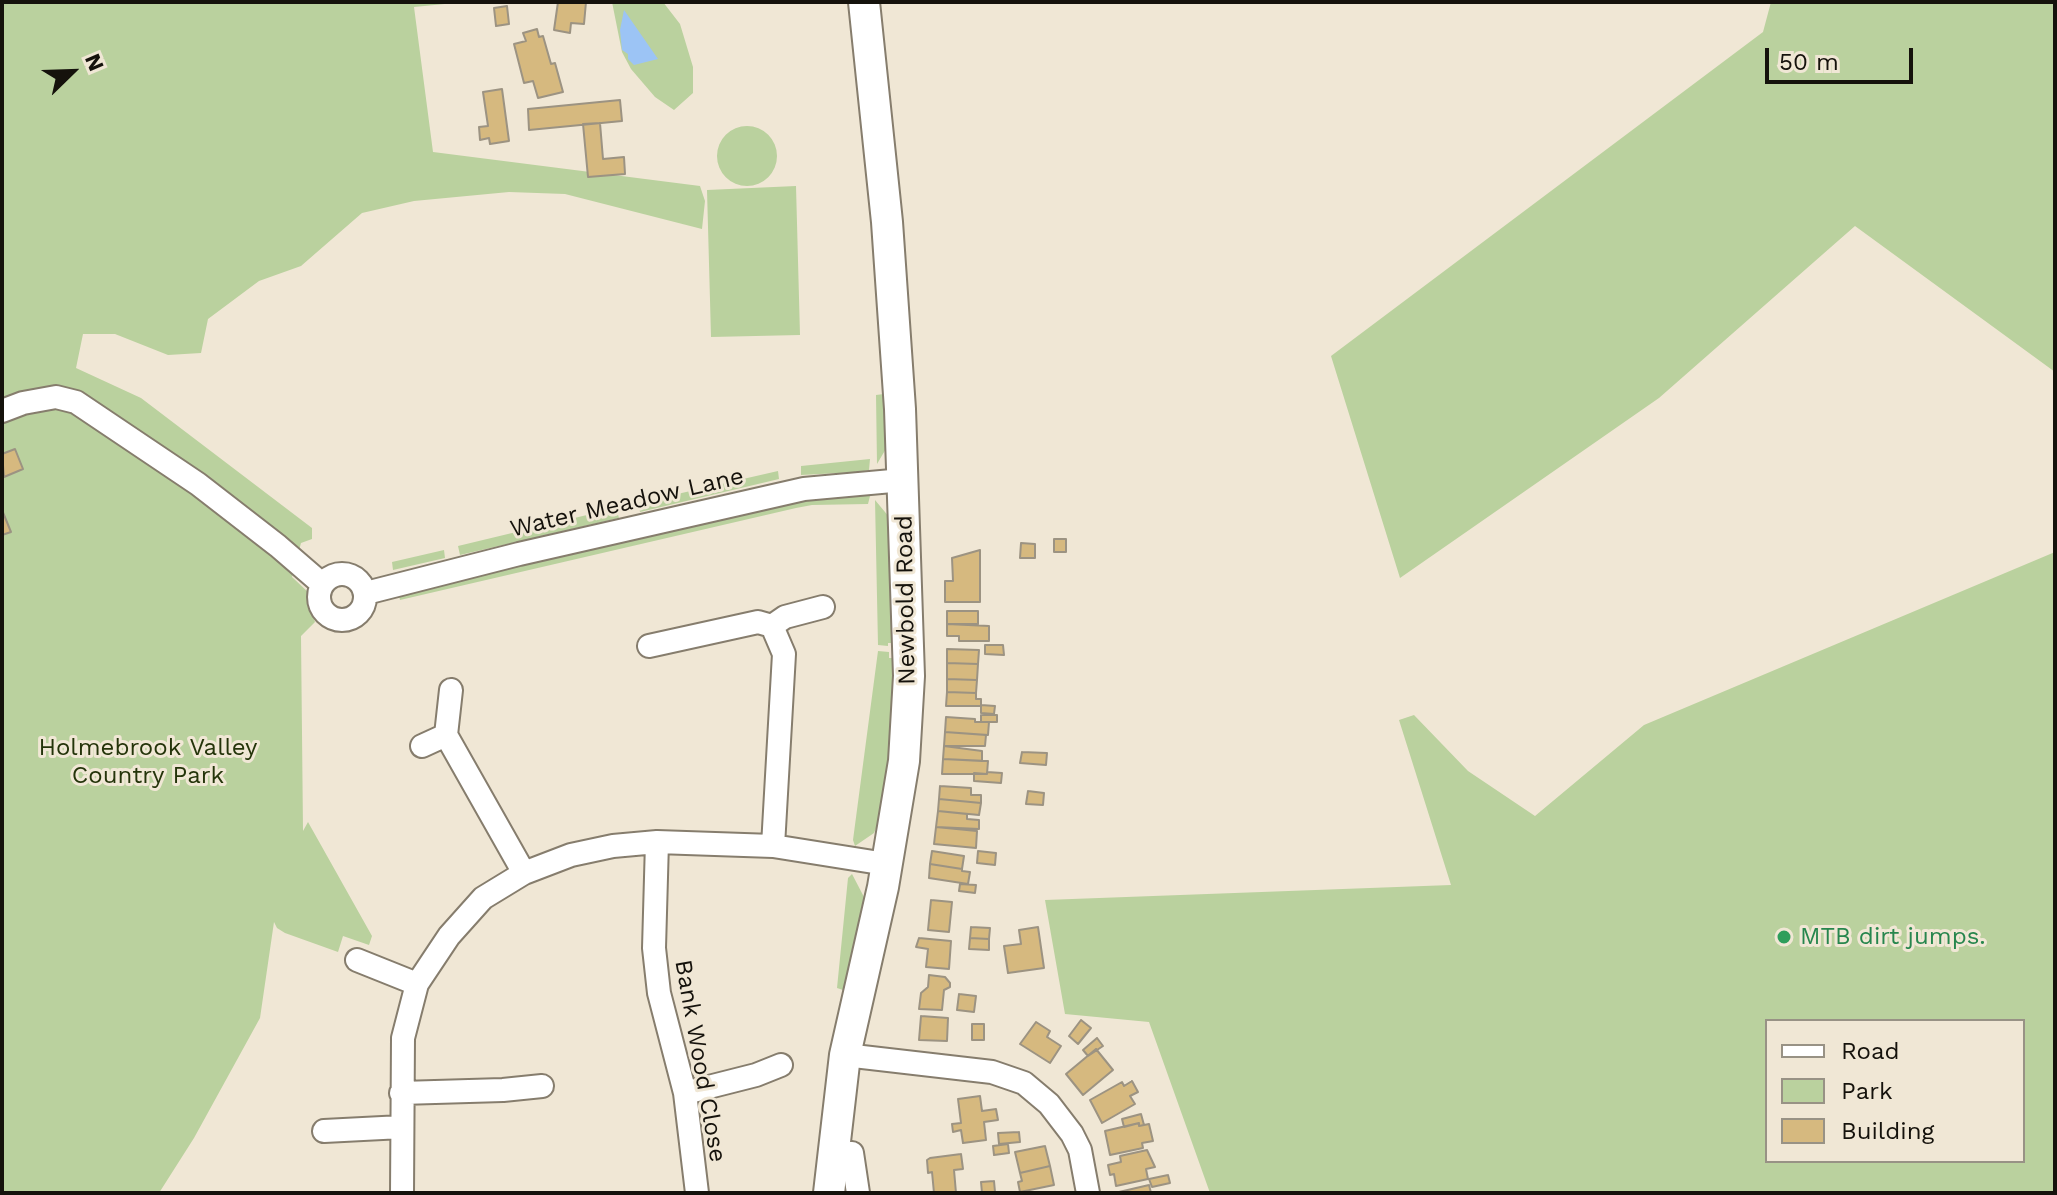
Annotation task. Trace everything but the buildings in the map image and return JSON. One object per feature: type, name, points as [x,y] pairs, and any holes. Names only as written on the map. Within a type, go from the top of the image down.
[{"type":"main road","name":"Newbold Road","points":[[829,1193],[845,1055],[886,864],[904,761],[909,676],[903,480],[887,222],[864,2]]},
{"type":"street","points":[[2,411],[23,403],[56,397],[76,402],[186,475],[322,584]]},
{"type":"street","name":"Water Meadow Lane","points":[[366,593],[519,554],[804,489],[903,480]]},
{"type":"street","points":[[335,574],[354,576],[366,593],[363,609],[348,620],[336,619],[324,612],[318,597],[322,584],[335,574]]},
{"type":"street","points":[[772,626],[785,617],[823,607]]},
{"type":"street","points":[[649,646],[758,622],[772,626]]},
{"type":"street","points":[[772,626],[784,654],[773,846]]},
{"type":"street","points":[[451,690],[446,735],[524,873]]},
{"type":"street","points":[[422,746],[446,735]]},
{"type":"street","points":[[402,1193],[403,1038],[417,984],[449,936],[483,898],[524,873],[571,855],[613,846],[657,842],[773,846],[886,864]]},
{"type":"street","name":"Bank Wood Close","points":[[657,842],[655,963],[659,993],[685,1093],[697,1193]]},
{"type":"street","points":[[357,960],[417,984]]},
{"type":"street","points":[[845,1055],[992,1072],[1024,1083],[1049,1104],[1072,1134],[1080,1150],[1088,1193]]},
{"type":"street","points":[[685,1093],[756,1075],[781,1065]]},
{"type":"street","points":[[401,1093],[542,1086]]},
{"type":"street","points":[[324,1131],[402,1127]]},
{"type":"street","points":[[852,1153],[858,1193]]},
{"type":"green space","name":"Holmebrook Valley Country Park","points":[[2,2],[465,2],[414,7],[433,152],[700,186],[705,201],[702,229],[565,194],[509,192],[414,201],[362,213],[301,266],[259,281],[208,319],[201,353],[168,355],[115,334],[83,334],[76,368],[141,398],[312,528],[312,539],[301,543],[292,577],[309,593],[308,601],[315,622],[301,636],[303,831],[308,822],[372,936],[369,945],[343,936],[338,952],[285,933],[274,922],[260,1018],[194,1138],[159,1193],[2,1193]]},
{"type":"green space","points":[[612,2],[663,2],[680,24],[693,67],[693,93],[674,110],[655,97],[631,69],[622,52]]},
{"type":"green space","points":[[1771,2],[2055,2],[2055,372],[1855,226],[1659,398],[1400,578],[1331,356],[1763,32]]},
{"type":"green space","points":[[747,126],[759,128],[768,135],[775,144],[775,168],[768,177],[759,184],[747,186],[735,184],[726,177],[719,168],[717,156],[719,144],[726,135],[735,128]]},
{"type":"green space","points":[[796,186],[800,335],[711,337],[707,190]]},
{"type":"green space","points":[[884,394],[887,447],[877,464],[876,395]]},
{"type":"green space","points":[[870,459],[869,470],[801,475],[801,466]]},
{"type":"green space","points":[[778,471],[779,479],[640,512],[638,503]]},
{"type":"green space","points":[[842,495],[870,496],[868,504],[796,508],[400,600],[398,591],[782,501]]},
{"type":"green space","points":[[875,500],[890,518],[894,643],[888,643],[888,646],[878,645]]},
{"type":"green space","points":[[616,508],[619,518],[460,555],[458,546]]},
{"type":"green space","points":[[444,550],[445,558],[393,570],[392,562]]},
{"type":"green space","points":[[2055,552],[2055,1193],[1210,1193],[1149,1022],[1065,1014],[1045,900],[1451,885],[1399,720],[1414,715],[1468,771],[1535,816],[1644,725]]},
{"type":"green space","points":[[878,651],[889,652],[889,658],[894,658],[888,757],[880,819],[874,833],[855,846],[853,840]]},
{"type":"green space","points":[[852,874],[864,897],[843,990],[837,988],[848,878]]},
{"type":"water","points":[[624,10],[658,59],[634,65],[628,59],[628,54],[622,50],[620,30]]},
{"type":"place","name":"MTB dirt jumps.","points":[[1784,937]]}]
